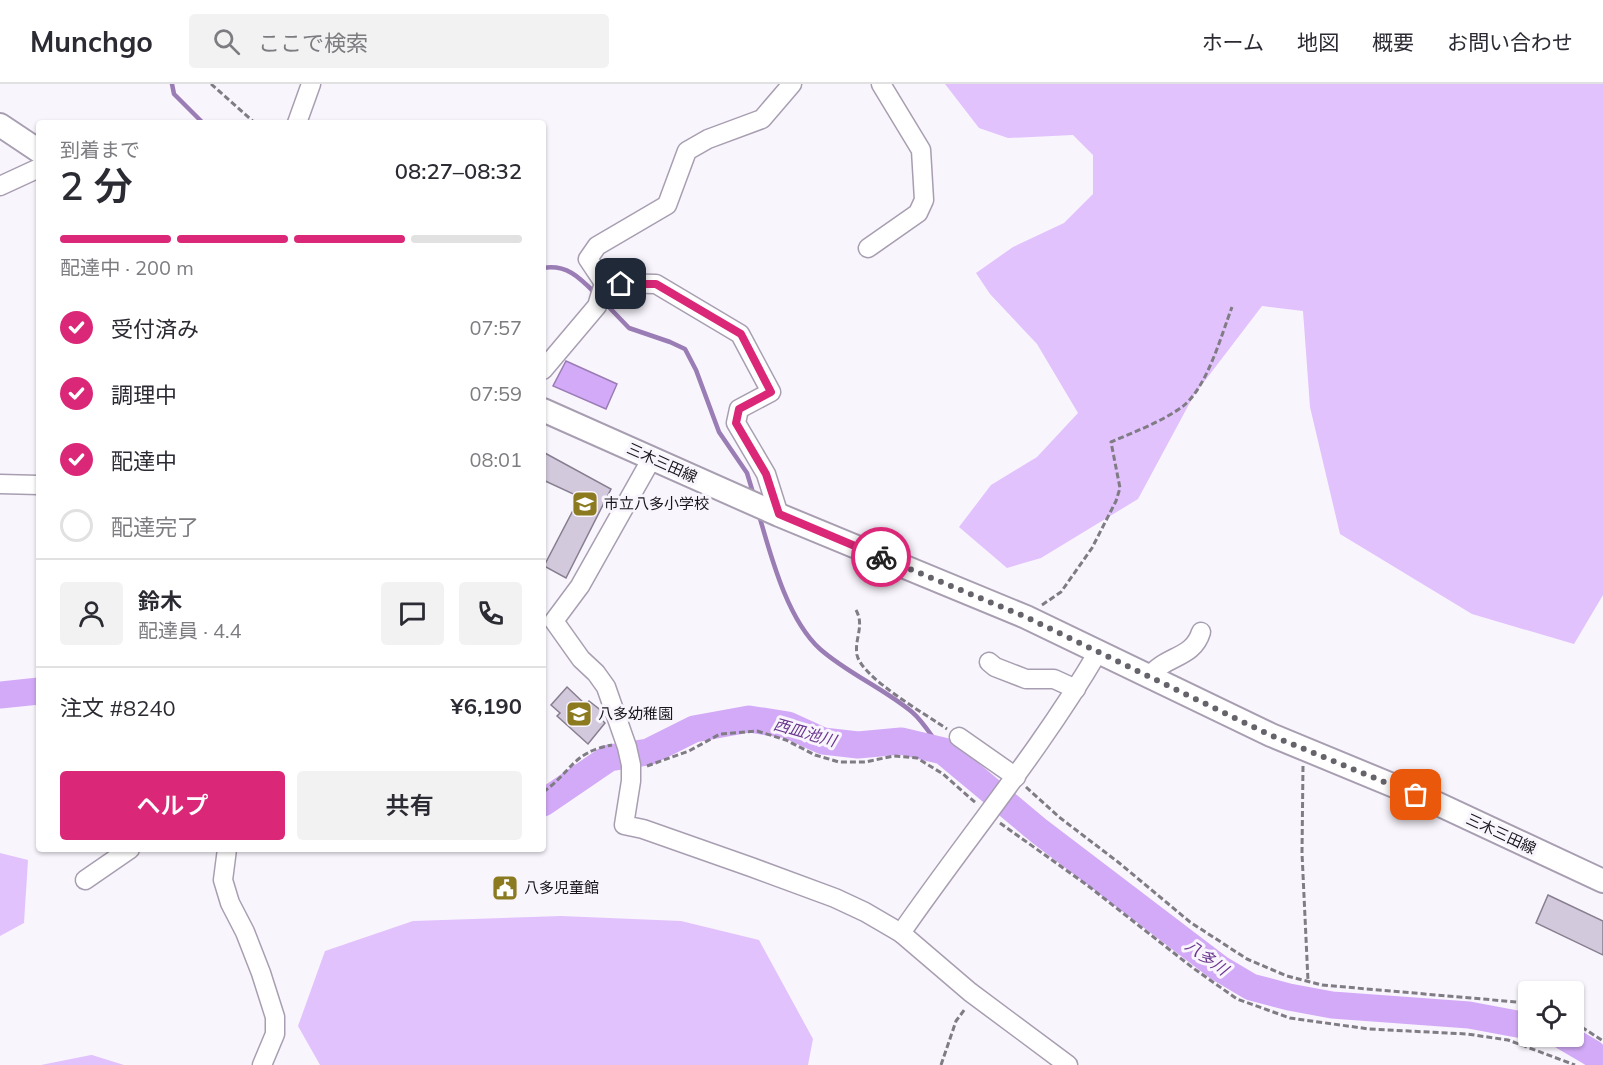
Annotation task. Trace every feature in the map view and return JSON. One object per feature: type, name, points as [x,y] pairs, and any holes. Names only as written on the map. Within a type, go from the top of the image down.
[{"type":"main road","points":[[0,125],[36,149]]},
{"type":"main road","name":"三木三田線","points":[[546,411],[766,509],[1026,617],[1306,749],[1438,804],[1603,881]]},
{"type":"street","points":[[298,120],[311,84]]},
{"type":"street","points":[[604,283],[588,259],[597,246],[667,206],[687,152],[708,139],[762,118],[792,84]]},
{"type":"street","points":[[868,248],[918,213],[924,200],[921,150],[881,84]]},
{"type":"street","points":[[0,186],[36,169]]},
{"type":"street","points":[[546,366],[597,306],[604,283]]},
{"type":"street","points":[[604,283],[656,284],[741,334],[771,392],[739,409],[736,423],[766,474],[766,509]]},
{"type":"street","points":[[652,458],[580,586],[554,621],[581,659],[596,673],[606,687],[626,745],[631,768],[624,825],[654,833],[835,898],[901,933],[976,996],[1068,1065]]},
{"type":"street","points":[[0,484],[36,485]]},
{"type":"street","points":[[1149,676],[1157,666],[1190,651],[1198,643],[1201,632]]},
{"type":"street","points":[[901,933],[944,871],[1014,781],[1098,652]]},
{"type":"street","points":[[989,662],[994,667],[1026,680],[1054,679],[1076,689]]},
{"type":"street","points":[[959,737],[1014,781]]},
{"type":"street","points":[[85,880],[126,852]]},
{"type":"street","points":[[227,852],[223,880],[230,903],[245,932],[261,973],[275,1017],[275,1034],[262,1065]]},
{"type":"path","points":[[211,84],[252,120]]},
{"type":"path","points":[[1026,617],[1061,592],[1092,548],[1116,501],[1120,488],[1111,442],[1152,424],[1183,406],[1201,384],[1232,308]]},
{"type":"path","points":[[856,610],[861,625],[857,654],[860,663],[876,681],[959,737]]},
{"type":"path","points":[[631,768],[689,751],[720,734],[757,730],[786,740],[815,755],[839,762],[865,762],[894,756],[918,758],[943,774],[1193,968],[1237,999],[1290,1018],[1369,1029],[1467,1034],[1508,1040],[1575,1065]]},
{"type":"path","points":[[546,789],[568,766],[584,755],[599,747],[626,745]]},
{"type":"path","points":[[1306,749],[1302,769],[1302,853],[1308,981]]},
{"type":"path","points":[[1014,781],[1118,862],[1190,922],[1247,959],[1287,976],[1322,985],[1518,1002]]},
{"type":"path","points":[[941,1065],[956,1021],[976,996]]},
{"type":"path","points":[[1584,1029],[1603,1041]]},
{"type":"shaded area","points":[[945,84],[1603,84],[1603,595],[1574,644],[1472,614],[1340,534],[1310,407],[1303,311],[1262,306],[1194,395],[1138,499],[1041,558],[1007,568],[959,527],[991,485],[1037,457],[1078,413],[1037,344],[990,294],[976,273],[1013,247],[1064,223],[1093,194],[1093,155],[1073,135],[1008,138],[979,128]]},
{"type":"shaded area","points":[[566,361],[617,384],[606,409],[553,386]]},
{"type":"shaded area","points":[[0,853],[28,860],[24,923],[0,936]]},
{"type":"shaded area","points":[[561,916],[681,921],[759,940],[813,1039],[808,1065],[320,1065],[298,1026],[325,951],[413,921]]},
{"type":"shaded area","points":[[91,1055],[124,1065],[41,1065]]},
{"type":"building","points":[[546,454],[611,489],[566,578],[546,567],[546,562],[580,497],[546,481]]},
{"type":"building","points":[[567,687],[586,705],[589,701],[603,712],[601,719],[605,723],[588,744],[557,716],[560,713],[551,705]]},
{"type":"building","points":[[1548,895],[1603,921],[1603,955],[1536,923]]},
{"type":"waterway","points":[[172,84],[174,94],[200,120]]},
{"type":"waterway","points":[[546,268],[566,270],[579,278],[596,294]]},
{"type":"waterway","points":[[604,302],[629,328],[685,349],[696,370],[719,432],[747,473],[754,496]]},
{"type":"waterway","points":[[759,515],[789,604],[808,636],[831,658],[912,712],[943,751]]},
{"type":"waterway","name":"西皿池川","points":[[0,695],[36,691]]},
{"type":"waterway","name":"八多川","points":[[546,801],[609,758],[648,752],[694,729],[749,719],[788,725],[823,741],[858,745],[901,741],[943,751],[1039,831],[1219,968],[1251,987],[1332,1005],[1469,1015],[1518,1024]]},
{"type":"waterway","name":"八多川","points":[[1582,1047],[1603,1063]]},
{"type":"way so far","points":[[881,557],[1026,617],[1270,735],[1416,795]]},
{"type":"place","name":"市立八多小学校","points":[[585,504]]},
{"type":"place","name":"八多幼稚園","points":[[579,714]]},
{"type":"place","name":"八多児童館","points":[[505,888]]},
{"type":"route","points":[[621,284],[656,284],[741,334],[771,392],[739,409],[736,423],[766,474],[779,514],[881,557]]}]
